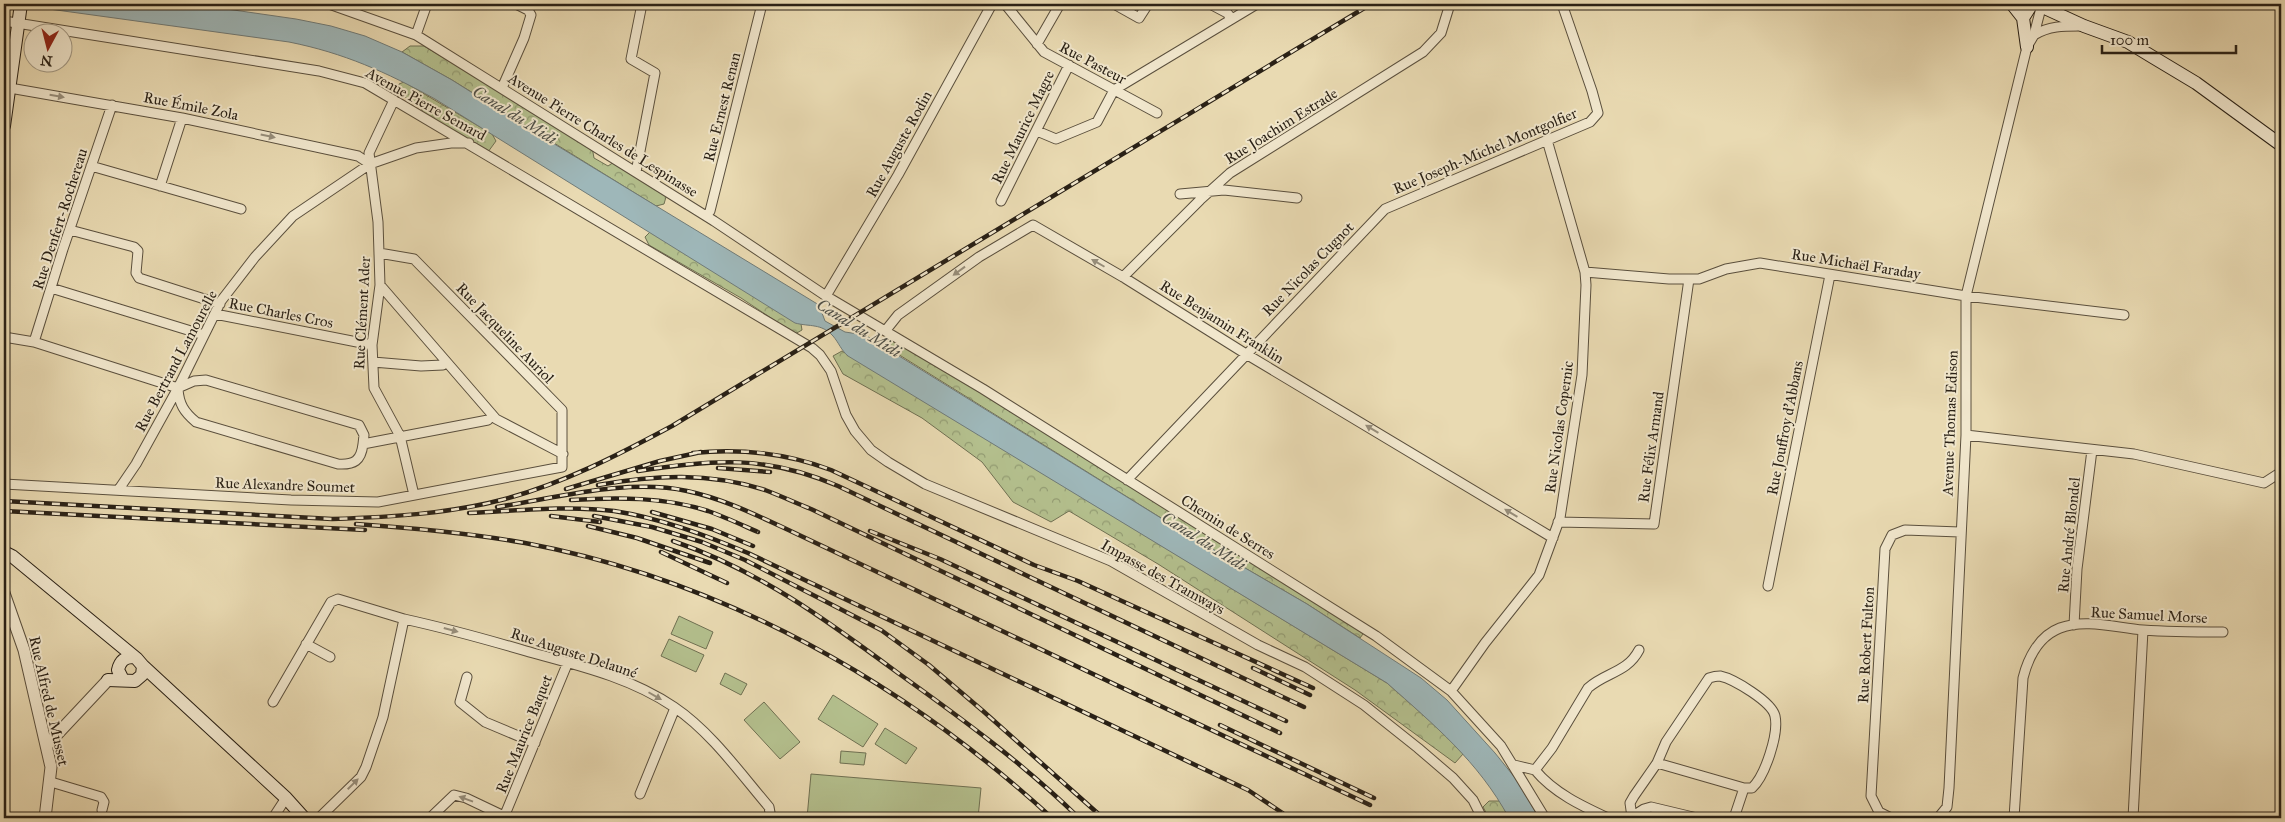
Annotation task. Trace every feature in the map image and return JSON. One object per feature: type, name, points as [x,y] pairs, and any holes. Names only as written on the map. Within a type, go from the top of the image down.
[{"type":"main road","points":[[4,126],[6,88],[21,4]]},
{"type":"main road","points":[[2012,4],[2023,18],[2027,47]]},
{"type":"main road","points":[[2023,18],[2038,4],[2084,26],[2128,42]]},
{"type":"main road","points":[[2054,4],[2099,24],[2196,83],[2281,145]]},
{"type":"main road","points":[[4,544],[8,554],[150,671],[159,682],[286,798],[304,818]]},
{"type":"main road","points":[[114,640],[119,654],[120,671],[131,682],[142,675],[138,661]]},
{"type":"main road","points":[[108,680],[120,671],[128,657],[138,661]]},
{"type":"main road","points":[[138,679],[159,682]]},
{"type":"street","name":"Avenue Pierre Charles de Lespinasse","points":[[329,4],[416,35],[706,216],[826,296],[851,310]]},
{"type":"street","points":[[416,35],[427,4]]},
{"type":"street","points":[[502,88],[524,38],[531,15],[528,10],[516,4]]},
{"type":"street","points":[[636,172],[655,73],[631,59],[642,4]]},
{"type":"street","name":"Rue Ernest Renan","points":[[706,216],[710,211],[762,4]]},
{"type":"street","name":"Rue Auguste Rodin","points":[[826,296],[898,175],[992,4]]},
{"type":"street","name":"Rue Pasteur","points":[[1005,4],[1044,52],[1157,113]]},
{"type":"street","points":[[1037,44],[1060,4]]},
{"type":"street","points":[[1114,4],[1139,18],[1148,4]]},
{"type":"street","points":[[1210,4],[1227,13],[1232,19]]},
{"type":"street","points":[[1037,131],[1056,139],[1097,122],[1114,90],[1257,4]]},
{"type":"street","name":"Rue Joachim Estrade","points":[[1123,277],[1210,190],[1230,173],[1423,52],[1441,33],[1450,4]]},
{"type":"street","name":"Rue Joseph-Michel Montgolfier","points":[[1385,209],[1590,122],[1598,112],[1562,4]]},
{"type":"street","name":"Avenue Thomas Edison","points":[[1938,818],[1947,807],[1949,788],[1966,435],[1966,296],[2027,47],[2034,34],[2038,4]]},
{"type":"street","name":"Avenue Pierre Semard","points":[[4,20],[319,70],[365,83],[470,143],[790,335]]},
{"type":"street","points":[[2034,34],[2044,29],[2059,26],[2084,26]]},
{"type":"street","name":"Rue Maurice Magre","points":[[1001,201],[1069,65]]},
{"type":"street","name":"Rue Émile Zola","points":[[6,88],[182,118],[358,156],[370,164]]},
{"type":"street","name":"Rue Clément Ader","points":[[394,100],[370,153],[380,253],[380,285],[372,345],[372,362],[374,388],[400,436],[414,496]]},
{"type":"street","name":"Rue Denfert-Rochereau","points":[[34,342],[112,105]]},
{"type":"street","points":[[160,186],[182,118]]},
{"type":"street","name":"Rue Nicolas Copernic","points":[[1451,691],[1500,622],[1539,575],[1558,522],[1582,375],[1586,285],[1547,140]]},
{"type":"street","name":"Rue Bertrand Lamourelle","points":[[118,489],[136,464],[178,388],[220,304],[255,257],[293,216],[370,164],[416,148],[451,142],[470,143]]},
{"type":"street","points":[[92,166],[240,209]]},
{"type":"street","points":[[1180,194],[1210,190],[1297,198]]},
{"type":"street","name":"Rue Nicolas Cugnot","points":[[1127,480],[1385,209]]},
{"type":"street","name":"Rue Benjamin Franklin","points":[[886,330],[898,315],[970,262],[1033,225],[1123,277],[1246,354],[1553,538]]},
{"type":"street","points":[[70,230],[134,247],[138,251],[136,273],[140,278],[220,304]]},
{"type":"street","name":"Rue Jacqueline Auriol","points":[[380,253],[414,259],[562,410],[562,467]]},
{"type":"street","name":"Rue Michaël Faraday","points":[[1584,272],[1699,279],[1726,269],[1760,263],[1966,296],[2124,315]]},
{"type":"street","name":"Rue Jouffroy d'Abbans","points":[[1768,586],[1830,275]]},
{"type":"street","name":"Rue Félix Armand","points":[[1558,522],[1654,524],[1689,279]]},
{"type":"street","points":[[380,285],[496,419],[563,454]]},
{"type":"street","points":[[51,288],[204,335]]},
{"type":"street","name":"Chemin de Serres","points":[[851,310],[1376,636],[1451,691],[1501,746],[1545,818]]},
{"type":"street","name":"Rue Charles Cros","points":[[215,314],[372,345]]},
{"type":"street","name":"Impasse des Tramways","points":[[790,335],[808,345],[824,359],[831,371],[846,415],[855,431],[871,450],[888,462],[925,484],[1111,561],[1258,645],[1306,668],[1364,705],[1418,748],[1453,778],[1473,800],[1482,818]]},
{"type":"street","points":[[4,337],[34,342],[178,388],[194,381],[206,380],[315,410],[359,425],[364,435],[362,456],[351,464],[338,464],[196,422],[185,413],[178,399],[178,388]]},
{"type":"street","points":[[372,362],[421,366],[443,365]]},
{"type":"street","points":[[363,444],[488,420]]},
{"type":"street","points":[[1966,435],[2134,454],[2264,483],[2281,472]]},
{"type":"street","name":"Rue André Blondel","points":[[2074,624],[2077,569],[2092,450]]},
{"type":"street","name":"Rue Alexandre Soumet","points":[[4,484],[301,500],[378,502],[562,467]]},
{"type":"street","name":"Rue Robert Fulton","points":[[1891,818],[1879,812],[1871,796],[1885,549],[1892,536],[1905,530],[1960,532]]},
{"type":"street","name":"Rue Alfred de Musset","points":[[4,593],[24,650],[47,745],[51,767],[51,782],[45,818]]},
{"type":"street","name":"Rue Auguste Delauné","points":[[306,644],[330,602],[338,600],[568,662],[620,679],[675,708],[702,732],[769,807],[771,818]]},
{"type":"street","points":[[319,818],[361,776],[366,767],[383,716],[404,619]]},
{"type":"street","points":[[2014,818],[2023,678],[2028,661],[2042,640],[2059,628],[2074,624]]},
{"type":"street","name":"Rue Samuel Morse","points":[[2074,624],[2143,630],[2223,632]]},
{"type":"street","points":[[2133,818],[2143,630]]},
{"type":"street","points":[[273,702],[306,644],[330,657]]},
{"type":"street","points":[[1535,770],[1552,748],[1588,688],[1596,681],[1627,667],[1634,660],[1639,650]]},
{"type":"street","name":"Rue Maurice Baquet","points":[[506,818],[568,662]]},
{"type":"street","points":[[1657,763],[1744,788],[1752,788],[1758,783],[1770,755],[1775,716],[1768,706],[1746,689],[1719,676],[1709,678],[1703,684],[1666,742],[1657,763],[1630,804],[1631,817],[1651,808],[1697,818]]},
{"type":"street","points":[[467,677],[460,702],[485,722],[535,743]]},
{"type":"street","points":[[47,745],[108,680]]},
{"type":"street","points":[[640,794],[675,708]]},
{"type":"street","points":[[1514,765],[1535,770],[1544,781],[1574,801],[1608,818]]},
{"type":"street","points":[[51,782],[101,797],[104,802],[102,810]]},
{"type":"street","points":[[1734,818],[1744,788]]},
{"type":"street","points":[[430,818],[454,795],[466,798],[506,818]]},
{"type":"street","points":[[273,818],[286,798]]},
{"type":"green space","points":[[410,46],[424,46],[592,147],[594,158],[608,166],[614,162],[664,192],[666,197],[664,204],[656,206],[452,80],[402,52]]},
{"type":"green space","points":[[404,82],[492,134],[496,141],[488,152],[424,119],[422,109],[398,92],[399,84]]},
{"type":"green space","points":[[650,232],[801,324],[802,330],[795,334],[741,298],[649,245],[645,237]]},
{"type":"green space","points":[[887,335],[897,339],[1358,628],[1363,634],[1360,638],[1307,604],[1190,536],[893,351],[887,342]]},
{"type":"green space","points":[[842,351],[1387,683],[1454,742],[1463,754],[1455,763],[1355,690],[1158,564],[1069,511],[1051,522],[1013,502],[982,462],[922,418],[843,374],[833,356]]},
{"type":"green space","points":[[679,616],[713,632],[706,649],[671,634]]},
{"type":"green space","points":[[669,639],[704,655],[696,672],[661,656]]},
{"type":"green space","points":[[725,673],[747,684],[741,695],[720,684]]},
{"type":"green space","points":[[833,695],[878,724],[863,747],[818,719]]},
{"type":"green space","points":[[764,702],[800,742],[780,759],[744,720]]},
{"type":"green space","points":[[885,728],[917,748],[906,764],[875,744]]},
{"type":"green space","points":[[841,751],[866,753],[864,765],[840,763]]},
{"type":"green space","points":[[811,774],[981,788],[978,818],[807,818]]},
{"type":"green space","points":[[1489,801],[1500,801],[1509,818],[1489,818],[1483,807]]},
{"type":"water","points":[[38,4],[192,4],[331,26],[365,36],[402,52],[452,80],[819,305],[825,321],[845,332],[865,335],[1190,536],[1307,604],[1421,678],[1447,700],[1495,753],[1516,779],[1539,818],[1509,818],[1497,798],[1469,761],[1438,729],[1387,683],[848,356],[829,332],[815,326],[795,323],[435,99],[364,64],[309,46],[49,9]]},
{"type":"railway","points":[[4,501],[332,519],[397,516],[462,508],[505,499],[548,485],[611,458],[672,426],[1371,4]]},
{"type":"railway","points":[[693,453],[729,451],[764,453],[797,459],[831,470],[1034,565],[1078,581],[1313,688]]},
{"type":"railway","points":[[566,489],[660,461],[701,452]]},
{"type":"railway","points":[[638,471],[691,464],[739,462],[763,464],[812,476],[838,486],[1304,707]]},
{"type":"railway","points":[[718,468],[770,472]]},
{"type":"railway","points":[[598,485],[640,479],[682,477],[723,480],[765,490],[811,509],[1280,733]]},
{"type":"railway","points":[[497,507],[592,491],[641,487],[687,491],[723,501],[780,526],[1370,805]]},
{"type":"railway","points":[[571,500],[623,498],[675,503],[708,511],[758,532]]},
{"type":"railway","points":[[469,513],[541,509],[596,509],[648,518],[699,534],[748,553],[1248,790],[1290,818]]},
{"type":"railway","points":[[4,511],[365,530]]},
{"type":"railway","points":[[652,512],[712,529],[753,546]]},
{"type":"railway","points":[[551,516],[600,522]]},
{"type":"railway","points":[[594,516],[652,527],[702,542],[745,560],[881,630],[929,665],[1103,818]]},
{"type":"railway","points":[[356,524],[441,531],[525,543],[598,560],[670,583],[740,611],[808,644],[873,681],[935,723],[995,769],[1052,818]]},
{"type":"railway","points":[[588,526],[637,538],[710,563]]},
{"type":"railway","points":[[870,531],[940,559],[1286,721]]},
{"type":"railway","points":[[673,541],[735,567],[818,615],[991,742],[1079,818]]},
{"type":"railway","points":[[661,552],[727,583]]},
{"type":"railway","points":[[1253,668],[1310,695]]},
{"type":"railway","points":[[1220,725],[1374,798]]},
{"type":"water label","name":"Canal du Midi","points":[[515,115]]},
{"type":"water label","name":"Canal du Midi","points":[[859,328]]},
{"type":"water label","name":"Canal du Midi","points":[[1204,541]]}]
